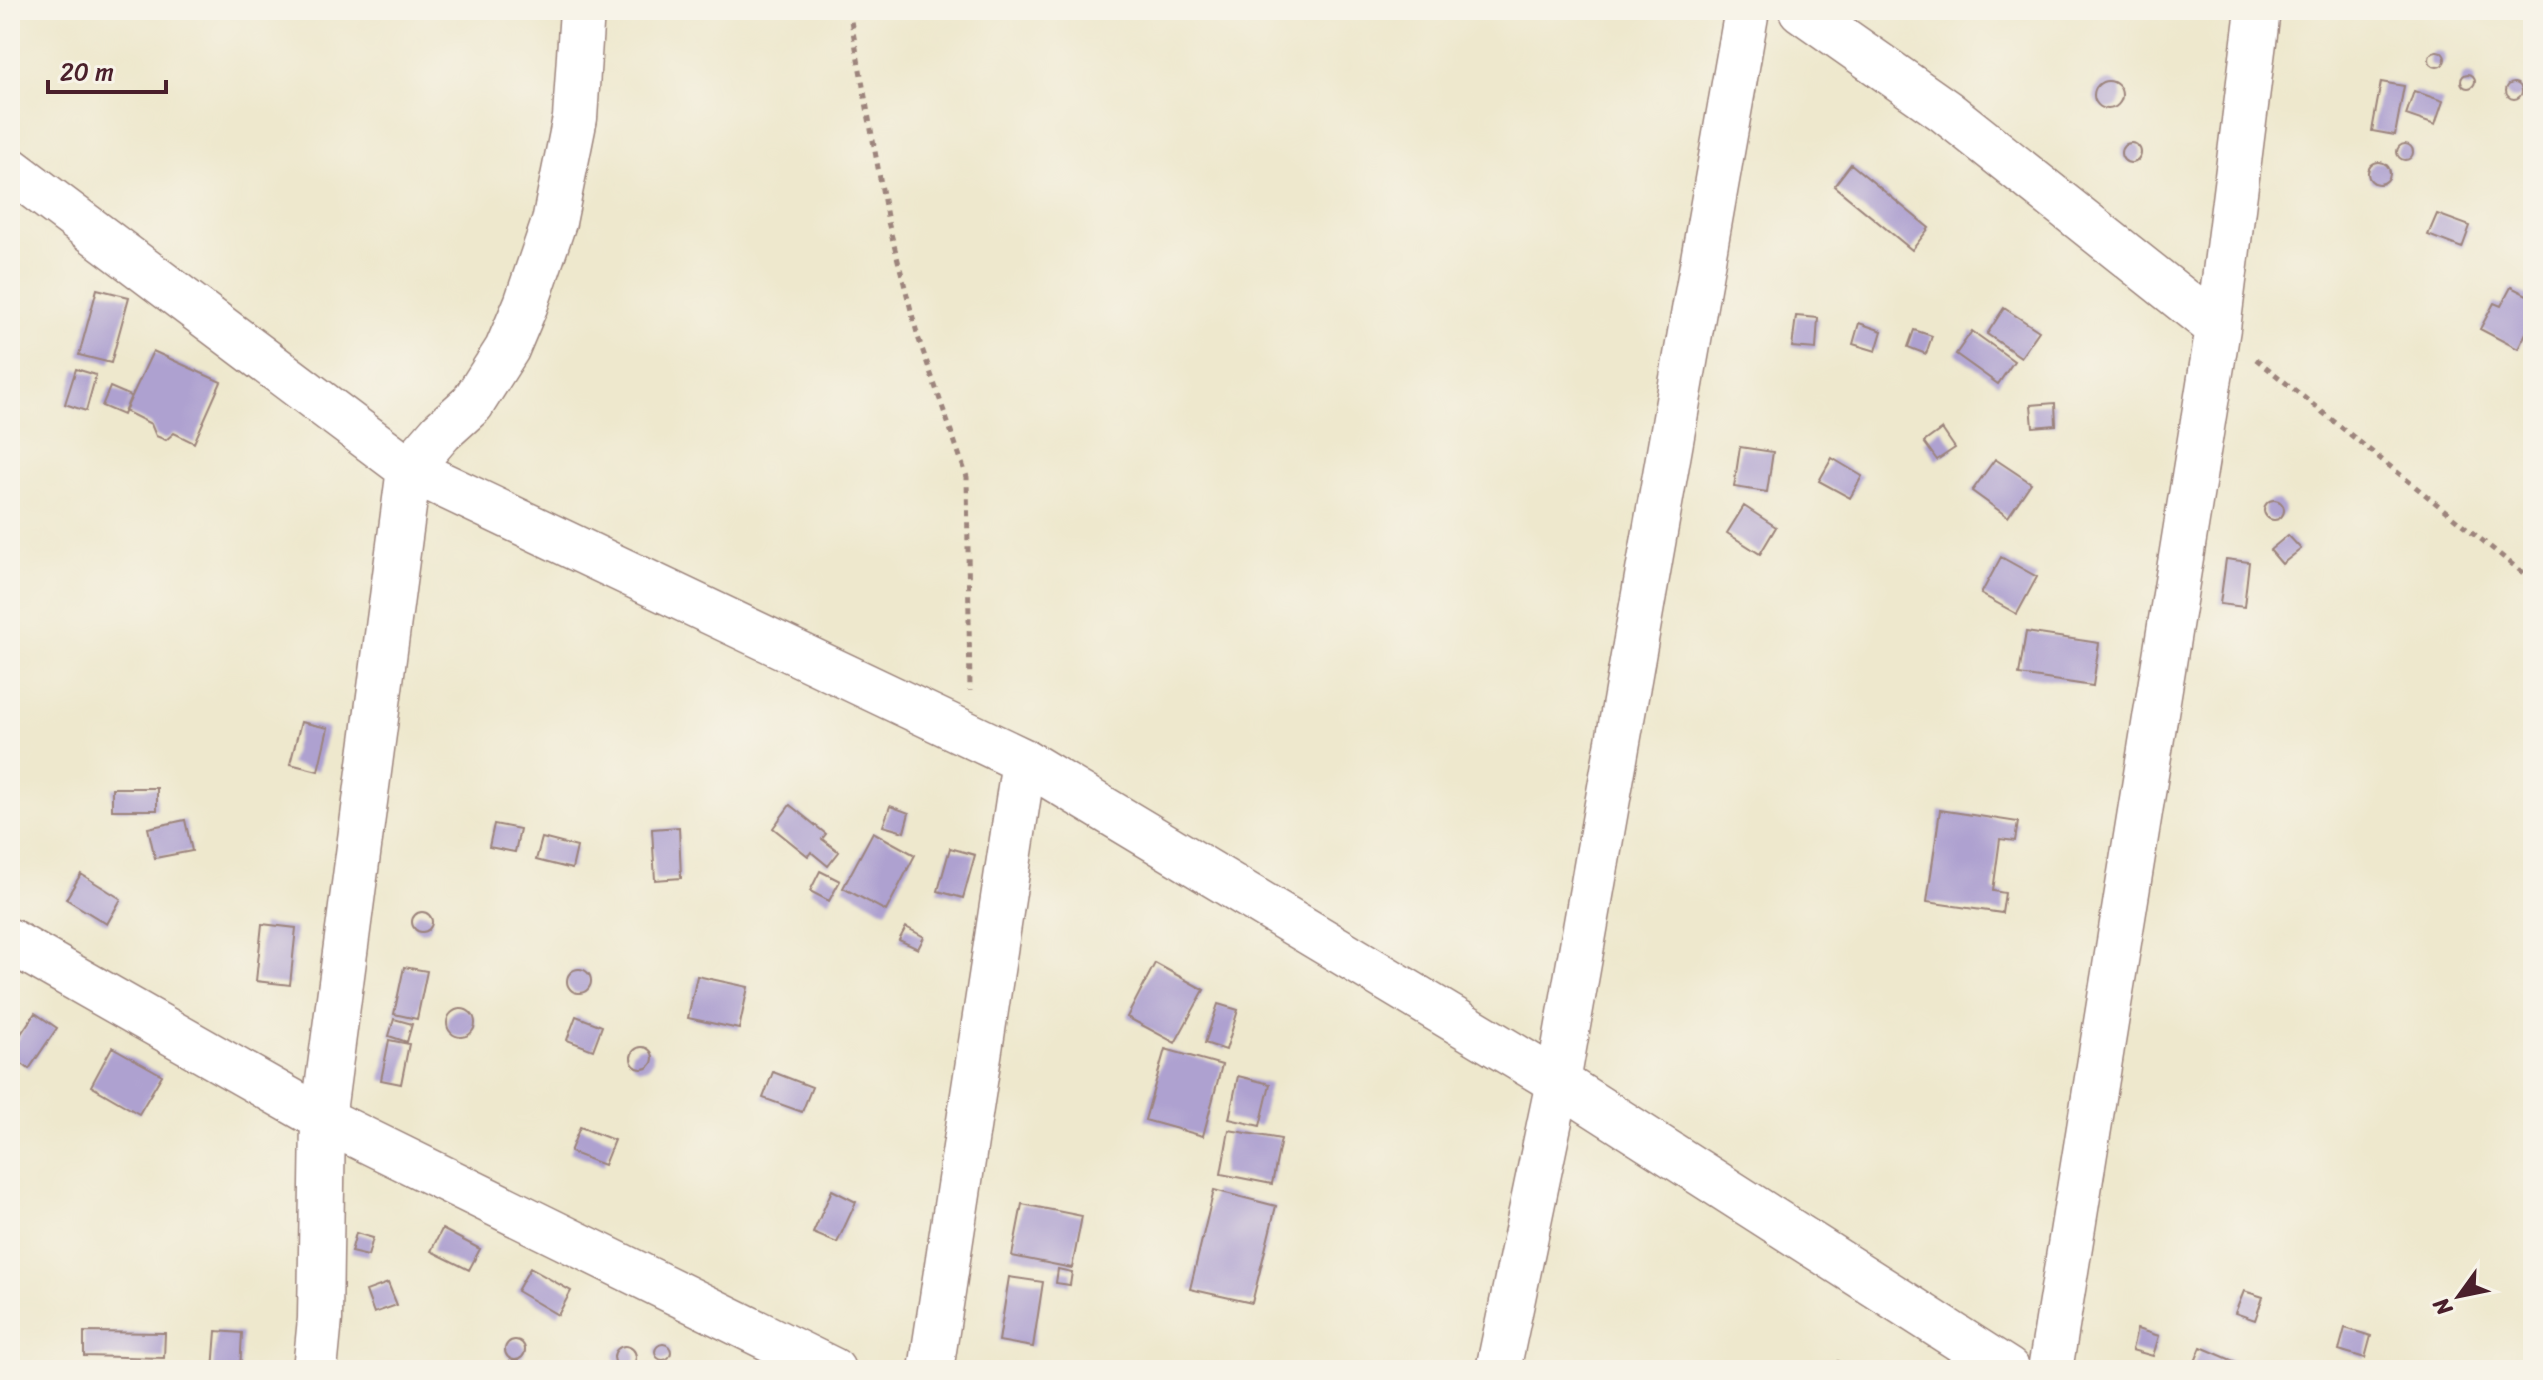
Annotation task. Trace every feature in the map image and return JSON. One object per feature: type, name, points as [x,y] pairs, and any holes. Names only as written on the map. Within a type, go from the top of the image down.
[{"type":"street","points":[[315,1370],[320,1319],[323,1119],[409,469],[441,432],[472,404],[507,349],[526,304],[554,222],[575,118],[582,10]]},
{"type":"street","points":[[1498,1370],[1558,1082],[1747,10]]},
{"type":"street","points":[[1801,10],[1945,111],[2218,328]]},
{"type":"street","points":[[2050,1370],[2218,328],[2258,10]]},
{"type":"street","points":[[10,169],[409,469],[1024,761],[1558,1082],[2008,1370]]},
{"type":"street","points":[[931,1370],[1024,761]]},
{"type":"street","points":[[10,941],[323,1119],[833,1370]]},
{"type":"path","points":[[849,10],[888,222],[918,337],[967,477],[972,736]]},
{"type":"path","points":[[2218,328],[2533,581]]},
{"type":"building","points":[[2434,51],[2440,51],[2445,59],[2443,65],[2434,67],[2429,62],[2429,56]]},
{"type":"building","points":[[2468,74],[2475,81],[2468,88],[2461,81]]},
{"type":"building","points":[[2108,81],[2118,85],[2122,95],[2118,105],[2108,109],[2098,105],[2094,95],[2098,85]]},
{"type":"building","points":[[2381,82],[2404,86],[2395,135],[2372,131]]},
{"type":"building","points":[[2514,83],[2522,91],[2514,99],[2506,91]]},
{"type":"building","points":[[2414,91],[2443,101],[2435,125],[2406,115]]},
{"type":"building","points":[[2131,143],[2138,146],[2141,153],[2138,160],[2131,163],[2124,160],[2121,153],[2124,146]]},
{"type":"building","points":[[2405,144],[2411,146],[2411,158],[2405,160],[2399,158],[2397,152],[2399,146]]},
{"type":"building","points":[[2379,162],[2387,165],[2390,173],[2387,181],[2379,184],[2371,181],[2368,173],[2371,165]]},
{"type":"building","points":[[1851,164],[1929,228],[1912,250],[1834,186]]},
{"type":"building","points":[[2437,214],[2470,226],[2462,248],[2428,235]]},
{"type":"building","points":[[2511,287],[2533,298],[2533,319],[2518,349],[2480,329],[2494,303],[2501,306]]},
{"type":"building","points":[[97,289],[129,297],[111,363],[79,355]]},
{"type":"building","points":[[2004,308],[2039,331],[2021,357],[1987,334]]},
{"type":"building","points":[[1796,316],[1818,318],[1816,349],[1792,347]]},
{"type":"building","points":[[1859,323],[1882,331],[1876,351],[1853,344]]},
{"type":"building","points":[[1914,330],[1932,336],[1926,354],[1908,347]]},
{"type":"building","points":[[1972,331],[2014,361],[1998,384],[1956,354]]},
{"type":"building","points":[[153,351],[221,382],[194,443],[174,433],[166,440],[156,436],[151,424],[125,411]]},
{"type":"building","points":[[76,369],[96,375],[86,411],[65,404]]},
{"type":"building","points":[[110,387],[131,396],[123,415],[102,406]]},
{"type":"building","points":[[2055,403],[2056,425],[2033,427],[2031,405]]},
{"type":"building","points":[[1942,429],[1955,448],[1937,460],[1924,442]]},
{"type":"building","points":[[1740,447],[1773,452],[1767,492],[1734,487]]},
{"type":"building","points":[[1832,458],[1862,476],[1850,498],[1819,481]]},
{"type":"building","points":[[1995,459],[2031,483],[2008,517],[1972,491]]},
{"type":"building","points":[[2270,500],[2278,500],[2284,510],[2278,520],[2270,520],[2264,514],[2264,506]]},
{"type":"building","points":[[1744,506],[1776,527],[1760,554],[1727,533]]},
{"type":"building","points":[[2288,535],[2301,549],[2282,564],[2270,550]]},
{"type":"building","points":[[2001,557],[2037,577],[2017,614],[1981,594]]},
{"type":"building","points":[[2226,559],[2249,562],[2244,607],[2220,604]]},
{"type":"building","points":[[2026,632],[2099,643],[2093,686],[2019,675]]},
{"type":"building","points":[[301,722],[328,728],[318,771],[290,764]]},
{"type":"building","points":[[112,788],[157,788],[157,810],[112,810]]},
{"type":"building","points":[[790,805],[826,834],[822,839],[839,852],[828,866],[811,852],[808,856],[773,828]]},
{"type":"building","points":[[890,806],[909,813],[904,832],[883,826]]},
{"type":"building","points":[[1940,810],[2018,822],[2015,841],[2000,839],[1993,891],[2005,893],[2002,913],[1927,902]]},
{"type":"building","points":[[185,820],[192,851],[155,858],[148,828]]},
{"type":"building","points":[[494,824],[520,829],[515,852],[489,847]]},
{"type":"building","points":[[679,827],[681,878],[655,880],[652,829]]},
{"type":"building","points":[[873,832],[915,855],[886,911],[843,888]]},
{"type":"building","points":[[542,838],[577,847],[572,869],[536,860]]},
{"type":"building","points":[[950,848],[975,855],[963,898],[938,891]]},
{"type":"building","points":[[820,871],[840,881],[829,901],[810,891]]},
{"type":"building","points":[[81,874],[121,899],[107,924],[66,899]]},
{"type":"building","points":[[418,912],[426,912],[432,922],[426,932],[418,932],[412,926],[412,918]]},
{"type":"building","points":[[262,924],[296,928],[290,985],[256,981]]},
{"type":"building","points":[[906,927],[924,937],[918,949],[899,940]]},
{"type":"building","points":[[1155,963],[1204,990],[1175,1043],[1127,1017]]},
{"type":"building","points":[[404,967],[427,971],[417,1019],[394,1014]]},
{"type":"building","points":[[579,969],[587,973],[591,981],[587,989],[579,993],[571,989],[567,981],[571,973]]},
{"type":"building","points":[[697,976],[748,987],[739,1029],[688,1018]]},
{"type":"building","points":[[1218,1004],[1238,1010],[1226,1050],[1205,1043]]},
{"type":"building","points":[[461,1009],[471,1013],[475,1023],[471,1033],[461,1037],[451,1033],[447,1023],[451,1013]]},
{"type":"building","points":[[35,1013],[57,1028],[29,1069],[10,1055],[10,1050]]},
{"type":"building","points":[[576,1016],[602,1026],[593,1050],[567,1040]]},
{"type":"building","points":[[394,1019],[412,1024],[407,1042],[389,1036]]},
{"type":"building","points":[[389,1040],[409,1044],[401,1084],[381,1080]]},
{"type":"building","points":[[112,1047],[162,1075],[139,1114],[91,1086]]},
{"type":"building","points":[[642,1047],[650,1050],[653,1058],[650,1066],[642,1069],[634,1066],[631,1058],[634,1050]]},
{"type":"building","points":[[1165,1049],[1222,1065],[1203,1136],[1145,1120]]},
{"type":"building","points":[[773,1072],[812,1087],[802,1112],[763,1098]]},
{"type":"building","points":[[1238,1076],[1270,1084],[1260,1126],[1229,1119]]},
{"type":"building","points":[[580,1127],[614,1140],[604,1165],[570,1152]]},
{"type":"building","points":[[1229,1130],[1281,1139],[1272,1184],[1221,1174]]},
{"type":"building","points":[[832,1190],[856,1202],[837,1243],[813,1233]]},
{"type":"building","points":[[1214,1190],[1276,1206],[1252,1303],[1190,1289]]},
{"type":"building","points":[[1022,1204],[1082,1216],[1072,1268],[1012,1256]]},
{"type":"building","points":[[442,1229],[480,1249],[469,1270],[431,1251]]},
{"type":"building","points":[[356,1233],[373,1238],[368,1256],[351,1252]]},
{"type":"building","points":[[530,1268],[571,1291],[558,1315],[517,1291]]},
{"type":"building","points":[[1058,1269],[1072,1272],[1070,1285],[1056,1283]]},
{"type":"building","points":[[1009,1277],[1043,1282],[1033,1347],[999,1341]]},
{"type":"building","points":[[388,1283],[397,1305],[374,1313],[366,1291]]},
{"type":"building","points":[[2244,1291],[2263,1297],[2255,1320],[2235,1313]]},
{"type":"building","points":[[2345,1328],[2371,1336],[2365,1358],[2339,1350]]},
{"type":"building","points":[[2137,1329],[2159,1336],[2153,1356],[2132,1350]]},
{"type":"building","points":[[216,1331],[242,1333],[240,1370],[213,1370]]},
{"type":"building","points":[[84,1332],[165,1333],[164,1358],[84,1356]]},
{"type":"building","points":[[511,1340],[519,1340],[525,1350],[519,1360],[511,1360],[505,1354],[505,1346]]},
{"type":"building","points":[[663,1344],[671,1352],[663,1360],[655,1352]]},
{"type":"building","points":[[625,1346],[633,1349],[636,1357],[633,1365],[625,1368],[617,1365],[614,1357],[617,1349]]},
{"type":"building","points":[[2201,1347],[2236,1362],[2232,1370],[2192,1369]]},
{"type":"building","points":[[1838,1361],[1856,1370],[1833,1370]]},
{"type":"building","points":[[446,1362],[453,1362],[458,1370],[440,1370]]}]
